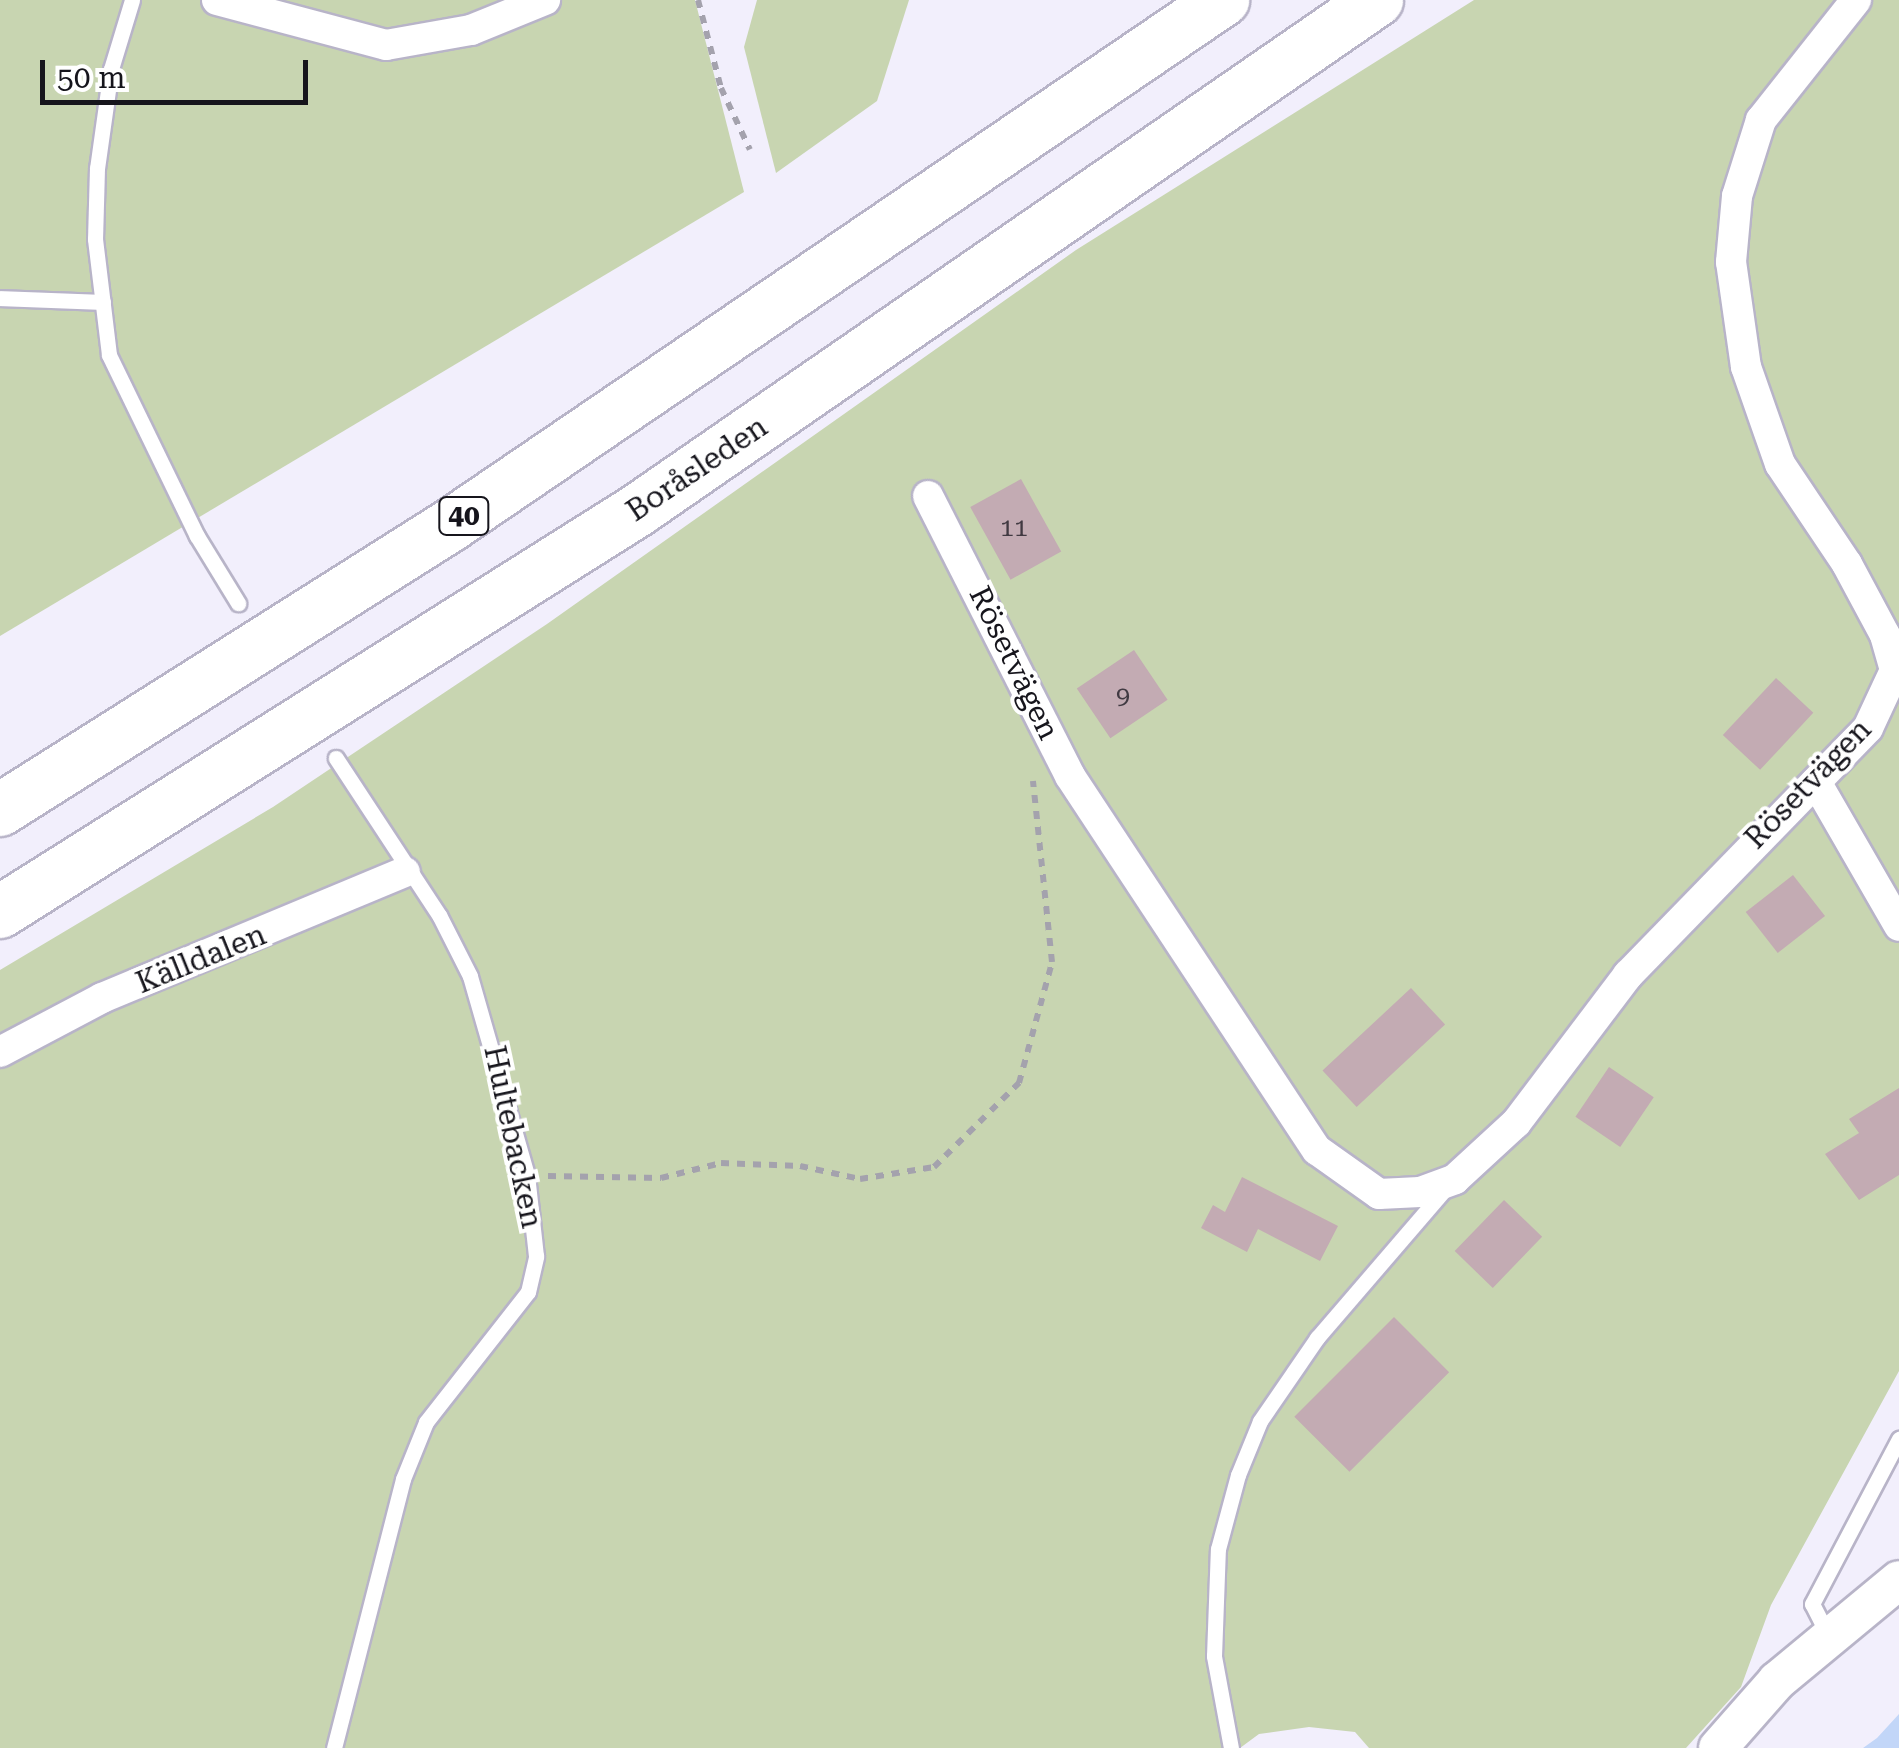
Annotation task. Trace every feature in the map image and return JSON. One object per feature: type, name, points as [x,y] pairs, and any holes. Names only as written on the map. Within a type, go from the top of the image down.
[{"type":"highway","name":"40","points":[[0,810],[450,525],[1223,0]]},
{"type":"highway","name":"Boråsleden","points":[[0,912],[638,510],[1377,0]]},
{"type":"street","points":[[217,0],[386,45],[471,30],[545,0]]},
{"type":"street","name":"Rösetvägen","points":[[928,496],[1070,776],[1223,1016],[1317,1150],[1378,1194],[1420,1192],[1455,1179],[1516,1123],[1628,975],[1868,728],[1895,670],[1885,634],[1847,564],[1780,464],[1746,367],[1731,262],[1737,196],[1761,120],[1856,0]]},
{"type":"street","points":[[1816,782],[1899,926]]},
{"type":"street","name":"Källdalen","points":[[0,1052],[102,998],[405,872]]},
{"type":"street","points":[[1718,1748],[1828,1634],[1899,1580]]},
{"type":"lane","points":[[132,0],[111,69],[97,168],[109,355],[129,402],[238,603]]},
{"type":"lane","points":[[0,298],[103,302]]},
{"type":"lane","name":"Hultebacken","points":[[334,1748],[403,1478],[426,1422],[528,1292],[536,1224],[470,976],[440,916],[405,872],[336,758]]},
{"type":"lane","name":"Rösetvägen","points":[[1231,1748],[1214,1641],[1218,1549],[1238,1474],[1260,1420],[1317,1338],[1455,1179]]},
{"type":"lane","points":[[1828,1634],[1812,1604],[1899,1439]]},
{"type":"path","points":[[698,0],[722,88],[750,150]]},
{"type":"path","points":[[526,1175],[661,1178],[721,1164],[800,1166],[860,1179],[934,1167],[1019,1083],[1052,962],[1031,770]]},
{"type":"green space","points":[[0,0],[695,0],[744,192],[0,636]]},
{"type":"green space","points":[[757,0],[909,0],[877,101],[776,173],[744,47]]},
{"type":"green space","points":[[1474,0],[1899,0],[1899,1371],[1771,1605],[1741,1687],[1686,1748],[1369,1748],[1355,1732],[1309,1727],[1259,1734],[1240,1748],[0,1748],[0,970],[273,807],[547,624],[1076,250]]},
{"type":"water","points":[[1899,1714],[1899,1748],[1863,1748],[1877,1738]]},
{"type":"building","points":[[1021,479],[1061,552],[1011,580],[970,507]]},
{"type":"building","points":[[1134,650],[1168,700],[1110,738],[1077,689]]},
{"type":"building","points":[[1776,678],[1813,713],[1760,770],[1723,735]]},
{"type":"building","points":[[1793,875],[1825,916],[1778,953],[1746,912]]},
{"type":"building","points":[[1411,988],[1445,1025],[1357,1107],[1323,1071]]},
{"type":"building","points":[[1609,1067],[1654,1097],[1620,1147],[1575,1117]]},
{"type":"building","points":[[1899,1088],[1899,1175],[1859,1200],[1825,1154],[1859,1133],[1849,1119]]},
{"type":"building","points":[[1242,1177],[1338,1226],[1320,1261],[1258,1229],[1247,1252],[1201,1228],[1213,1205],[1225,1212]]},
{"type":"building","points":[[1504,1200],[1542,1237],[1493,1288],[1455,1251]]},
{"type":"building","points":[[1394,1317],[1449,1372],[1349,1472],[1294,1417]]}]
